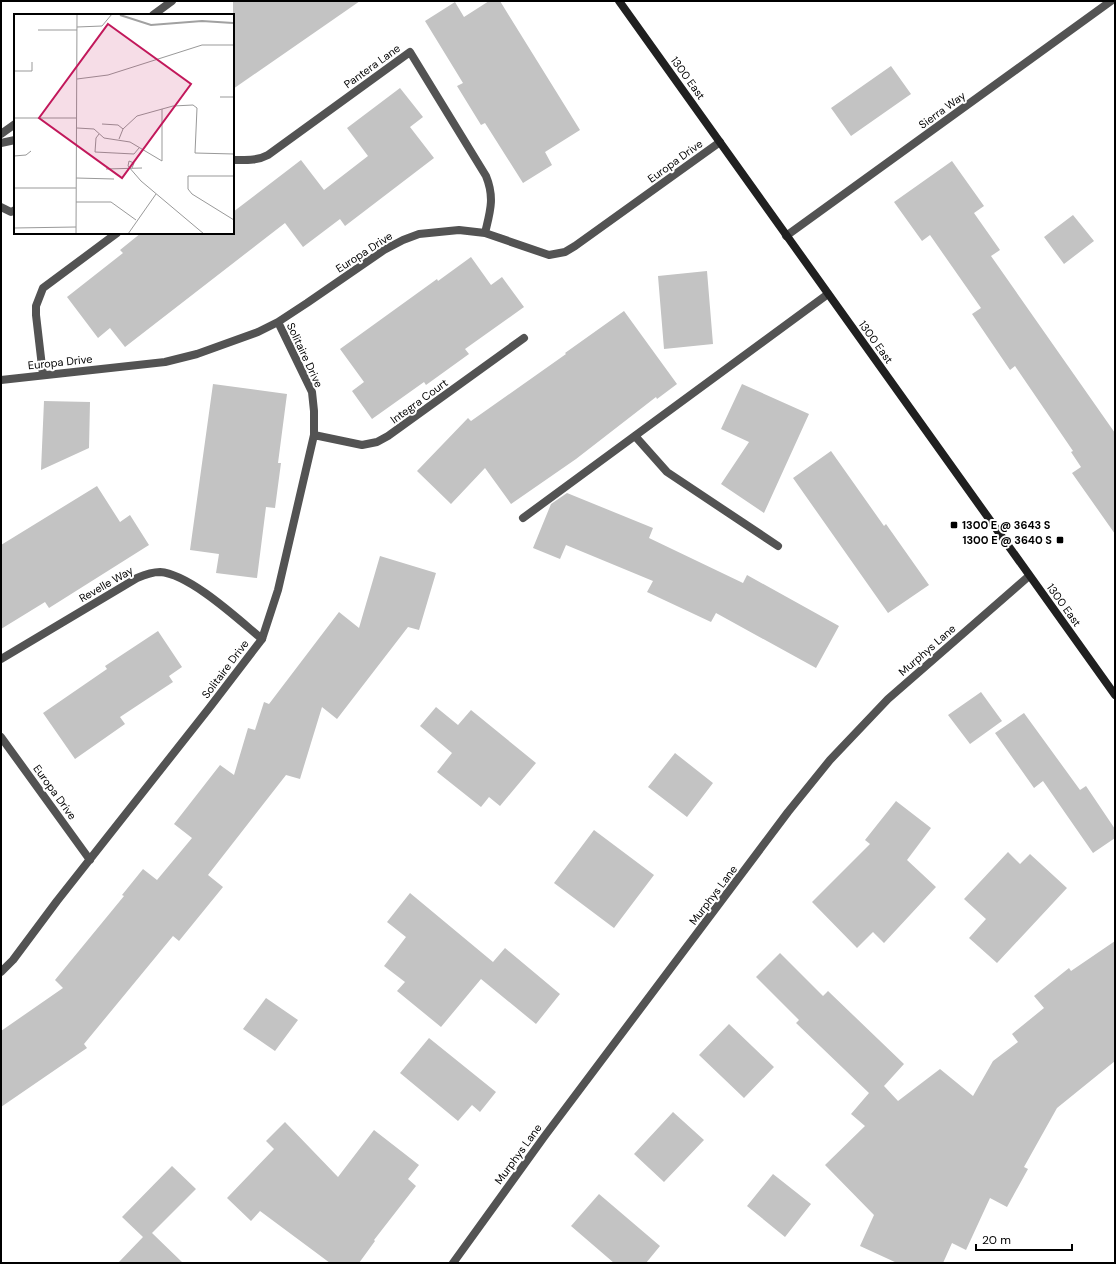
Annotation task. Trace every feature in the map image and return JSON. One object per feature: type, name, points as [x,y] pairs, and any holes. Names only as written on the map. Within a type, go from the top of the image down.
[{"type":"main road","name":"1300 East","points":[[619,1],[1115,695]]},
{"type":"street","points":[[153,14],[172,1]]},
{"type":"street","name":"Sierra Way","points":[[786,236],[1111,1]]},
{"type":"street","name":"Pantera Lane","points":[[234,160],[254,160],[268,155],[410,52],[486,176],[492,197],[485,233]]},
{"type":"street","points":[[1,134],[14,125]]},
{"type":"street","points":[[1,143],[14,140]]},
{"type":"street","name":"Europa Drive","points":[[1,380],[165,362],[197,354],[258,332],[278,322],[384,250],[403,240],[420,234],[459,230],[485,233],[540,253],[550,255],[565,252],[576,246],[720,142]]},
{"type":"street","points":[[1,207],[11,212],[14,210]]},
{"type":"street","points":[[43,375],[36,306],[43,288],[116,234]]},
{"type":"street","points":[[523,518],[828,294]]},
{"type":"street","name":"Solitaire Drive","points":[[1,972],[14,960],[57,901],[262,640],[278,590],[314,435],[312,392],[278,322]]},
{"type":"street","name":"Integra Court","points":[[314,435],[362,445],[377,442],[388,436],[524,338]]},
{"type":"street","points":[[635,436],[667,472],[778,546]]},
{"type":"street","name":"Revelle Way","points":[[1,659],[137,578],[147,574],[161,572],[173,575],[200,590],[238,619],[262,640]]},
{"type":"street","name":"Murphys Lane","points":[[453,1263],[563,1112],[788,812],[830,760],[888,699],[1029,576]]},
{"type":"street","name":"Europa Drive","points":[[1,737],[90,860]]},
{"type":"building","points":[[233,1],[360,1],[234,88]]},
{"type":"building","points":[[489,1],[500,1],[580,130],[545,152],[552,165],[523,183],[485,123],[481,125],[457,86],[463,83],[425,21],[455,2],[464,17]]},
{"type":"building","points":[[891,66],[911,94],[851,136],[831,108]]},
{"type":"building","points":[[400,88],[423,117],[410,127],[434,158],[345,226],[340,219],[303,247],[285,223],[125,347],[110,328],[98,338],[67,297],[123,253],[120,250],[140,234],[234,234],[234,211],[301,160],[324,190],[368,156],[347,128]]},
{"type":"building","points":[[952,161],[984,206],[974,213],[1000,250],[991,256],[1115,433],[1115,534],[1072,473],[1081,467],[1071,452],[1073,451],[1015,366],[1010,370],[972,314],[981,308],[930,235],[922,241],[894,202]]},
{"type":"building","points":[[1073,215],[1094,241],[1064,264],[1044,237]]},
{"type":"building","points":[[471,257],[491,285],[502,277],[524,307],[465,349],[469,354],[426,385],[424,382],[372,419],[352,391],[364,382],[340,349],[437,279],[438,281]]},
{"type":"building","points":[[707,271],[713,344],[664,349],[658,276]]},
{"type":"building","points":[[624,311],[677,384],[657,399],[656,397],[576,459],[511,504],[485,468],[451,504],[417,471],[468,418],[471,421]]},
{"type":"building","points":[[213,384],[287,394],[278,463],[281,463],[275,508],[266,507],[257,578],[216,573],[219,554],[190,550]]},
{"type":"building","points":[[742,384],[809,414],[764,513],[721,484],[749,442],[721,429]]},
{"type":"building","points":[[44,401],[90,402],[89,448],[41,470]]},
{"type":"building","points":[[831,451],[884,526],[886,524],[929,585],[888,613],[793,478]]},
{"type":"building","points":[[97,486],[120,522],[130,515],[149,545],[49,608],[45,602],[1,629],[1,545]]},
{"type":"building","points":[[567,493],[653,528],[649,538],[743,583],[747,575],[839,626],[816,668],[716,613],[711,622],[647,592],[653,581],[566,545],[560,559],[533,548],[551,504]]},
{"type":"building","points":[[380,556],[436,573],[419,630],[408,627],[337,719],[322,707],[300,779],[286,775],[208,875],[223,887],[179,941],[173,936],[84,1044],[87,1048],[1,1107],[1,1031],[63,988],[55,980],[124,896],[122,895],[143,869],[157,880],[192,838],[174,824],[220,765],[234,775],[248,728],[255,730],[264,702],[269,704],[339,612],[359,628]]},
{"type":"building","points":[[158,631],[182,667],[169,676],[173,682],[120,717],[125,724],[75,759],[43,713],[107,669],[105,666]]},
{"type":"building","points":[[981,692],[1002,721],[970,744],[948,715]]},
{"type":"building","points":[[436,707],[458,725],[471,710],[536,763],[500,806],[489,797],[481,807],[437,772],[452,753],[420,726]]},
{"type":"building","points":[[1024,713],[1080,790],[1086,786],[1115,829],[1115,838],[1093,853],[1043,781],[1034,788],[995,733]]},
{"type":"building","points":[[675,753],[713,783],[687,817],[648,787]]},
{"type":"building","points":[[896,801],[931,828],[907,860],[936,887],[884,943],[873,932],[857,948],[812,902],[870,844],[865,840]]},
{"type":"building","points":[[594,830],[654,875],[614,928],[554,883]]},
{"type":"building","points":[[1008,852],[1020,864],[1030,854],[1067,888],[997,963],[969,938],[986,919],[964,899]]},
{"type":"building","points":[[410,893],[493,962],[505,948],[560,994],[536,1024],[481,979],[441,1027],[397,991],[405,982],[384,966],[406,937],[387,922]]},
{"type":"building","points":[[1115,941],[1115,1061],[1057,1108],[1024,1167],[1028,1169],[1007,1207],[990,1198],[966,1250],[952,1243],[943,1263],[897,1263],[860,1246],[874,1215],[825,1165],[865,1126],[851,1114],[869,1093],[796,1023],[799,1020],[756,977],[780,953],[823,996],[828,991],[904,1064],[884,1086],[898,1101],[940,1069],[973,1096],[993,1061],[1018,1042],[1012,1034],[1044,1008],[1034,996],[1069,968],[1071,971]]},
{"type":"building","points":[[266,998],[298,1020],[275,1051],[243,1029]]},
{"type":"building","points":[[729,1024],[774,1067],[744,1098],[699,1055]]},
{"type":"building","points":[[429,1038],[496,1092],[480,1112],[472,1105],[458,1121],[400,1073]]},
{"type":"building","points":[[673,1112],[704,1140],[664,1182],[634,1154]]},
{"type":"building","points":[[285,1122],[338,1177],[374,1130],[419,1165],[408,1179],[416,1186],[374,1240],[375,1241],[359,1263],[330,1263],[260,1211],[251,1221],[227,1198],[274,1149],[266,1141]]},
{"type":"building","points":[[172,1166],[196,1189],[152,1233],[183,1263],[118,1263],[143,1237],[122,1217]]},
{"type":"building","points":[[773,1174],[811,1204],[785,1237],[747,1206]]},
{"type":"building","points":[[599,1194],[660,1246],[646,1263],[614,1263],[571,1226]]},
{"type":"place","name":"1300 E @ 3643 S","points":[[954,525]]},
{"type":"place","name":"1300 E @ 3640 S","points":[[1060,540]]}]
